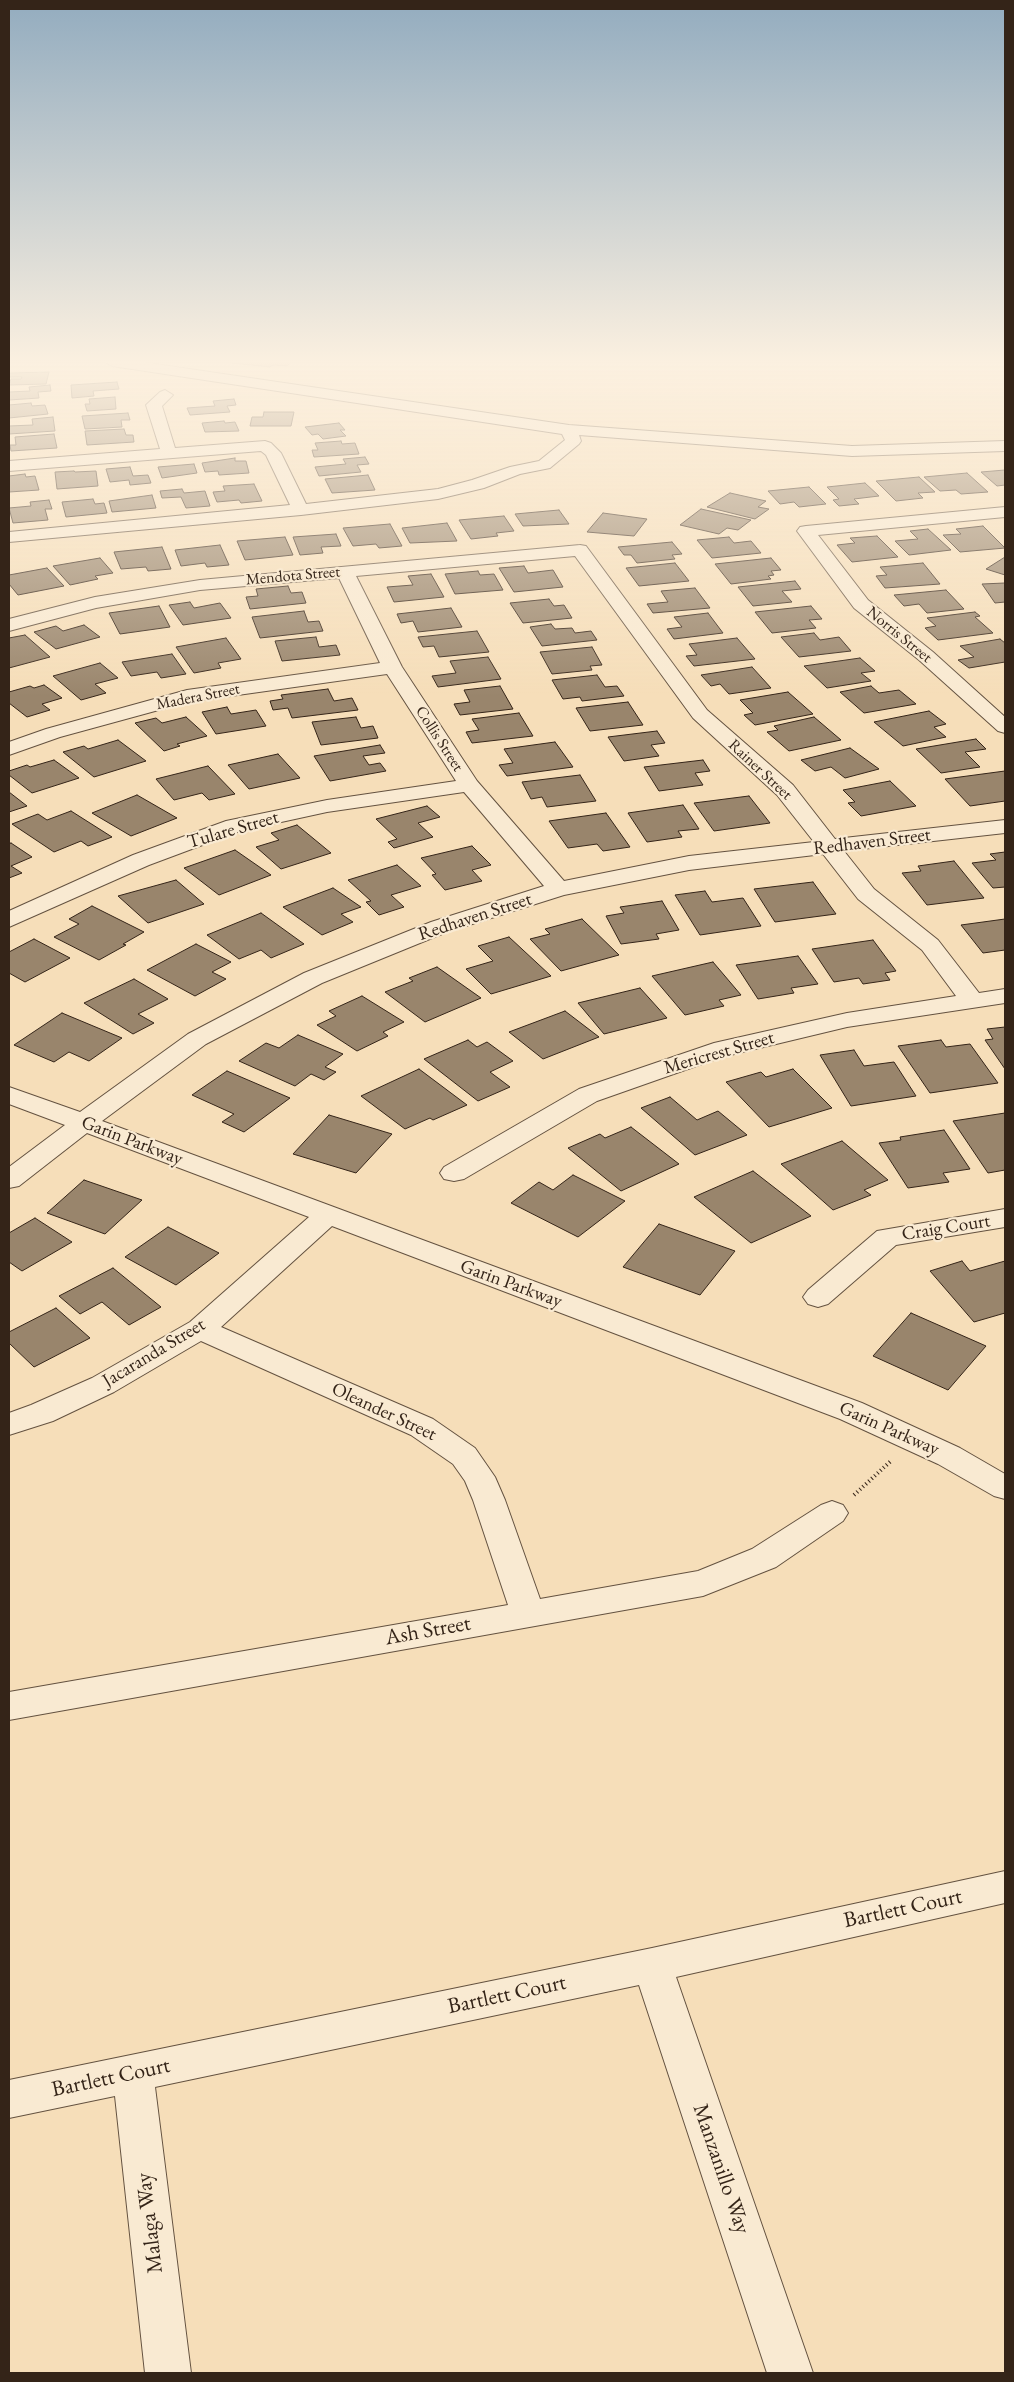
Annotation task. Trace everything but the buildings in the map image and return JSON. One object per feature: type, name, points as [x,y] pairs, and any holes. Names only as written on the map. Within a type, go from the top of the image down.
[{"type":"street","points":[[283,473],[301,510]]},
{"type":"street","points":[[9,537],[399,500],[438,494],[478,484],[507,473]]},
{"type":"street","name":"Norris Street","points":[[1005,512],[806,531],[860,604],[926,656],[1005,726]]},
{"type":"street","name":"Mendota Street","points":[[9,625],[95,603],[200,585],[580,550]]},
{"type":"street","name":"Rainer Street","points":[[580,550],[700,714],[785,790],[866,894],[930,945],[972,1000]]},
{"type":"street","name":"Collis Street","points":[[346,572],[392,667],[469,785],[559,889]]},
{"type":"street","name":"Madera Street","points":[[9,749],[53,733],[187,696],[392,667]]},
{"type":"street","name":"Tulare Street","points":[[9,920],[140,860],[234,826],[327,806],[469,785]]},
{"type":"street","name":"Redhaven Street","points":[[9,1180],[197,1039],[313,978],[439,927],[559,889],[690,863],[1005,826]]},
{"type":"street","name":"Mericrest Street","points":[[454,1173],[588,1095],[714,1051],[847,1020],[1005,996]]},
{"type":"street","name":"Garin Parkway","points":[[9,1095],[327,1216],[851,1411],[949,1456],[1005,1488]]},
{"type":"street","name":"Jacaranda Street","points":[[9,1424],[42,1413],[103,1385],[200,1329],[327,1216]]},
{"type":"street","name":"Craig Court","points":[[818,1297],[887,1237],[1005,1218]]},
{"type":"street","name":"Oleander Street","points":[[200,1329],[422,1427],[464,1456],[479,1477],[489,1500],[528,1614]]},
{"type":"street","name":"Ash Street","points":[[9,1706],[703,1583],[764,1558],[832,1513]]},
{"type":"street","name":"Bartlett Court","points":[[9,2100],[652,1965],[1005,1887]]},
{"type":"street","name":"Manzanillo Way","points":[[652,1965],[790,2373]]},
{"type":"street","name":"Malaga Way","points":[[133,2073],[168,2373]]},
{"type":"path","points":[[832,1513],[875,1477],[914,1439]]}]
